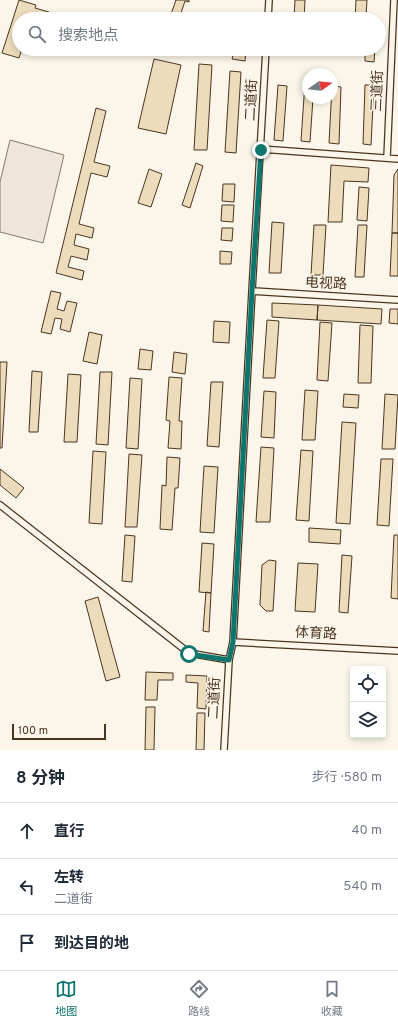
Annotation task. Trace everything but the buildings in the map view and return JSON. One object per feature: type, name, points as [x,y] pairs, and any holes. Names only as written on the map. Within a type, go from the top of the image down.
[{"type":"street","points":[[268,12],[269,0]]},
{"type":"street","name":"三道街","points":[[387,158],[394,0]]},
{"type":"street","name":"二道街","points":[[224,750],[229,660],[233,642],[266,56]]},
{"type":"street","points":[[261,150],[398,159]]},
{"type":"street","name":"电视路","points":[[252,291],[398,300]]},
{"type":"street","points":[[0,505],[189,654],[229,660]]},
{"type":"street","name":"体育路","points":[[233,642],[398,651]]},
{"type":"shaded area","points":[[10,140],[64,155],[43,243],[0,232],[0,182]]},
{"type":"route","points":[[189,654],[229,660],[233,642],[261,150]]}]
